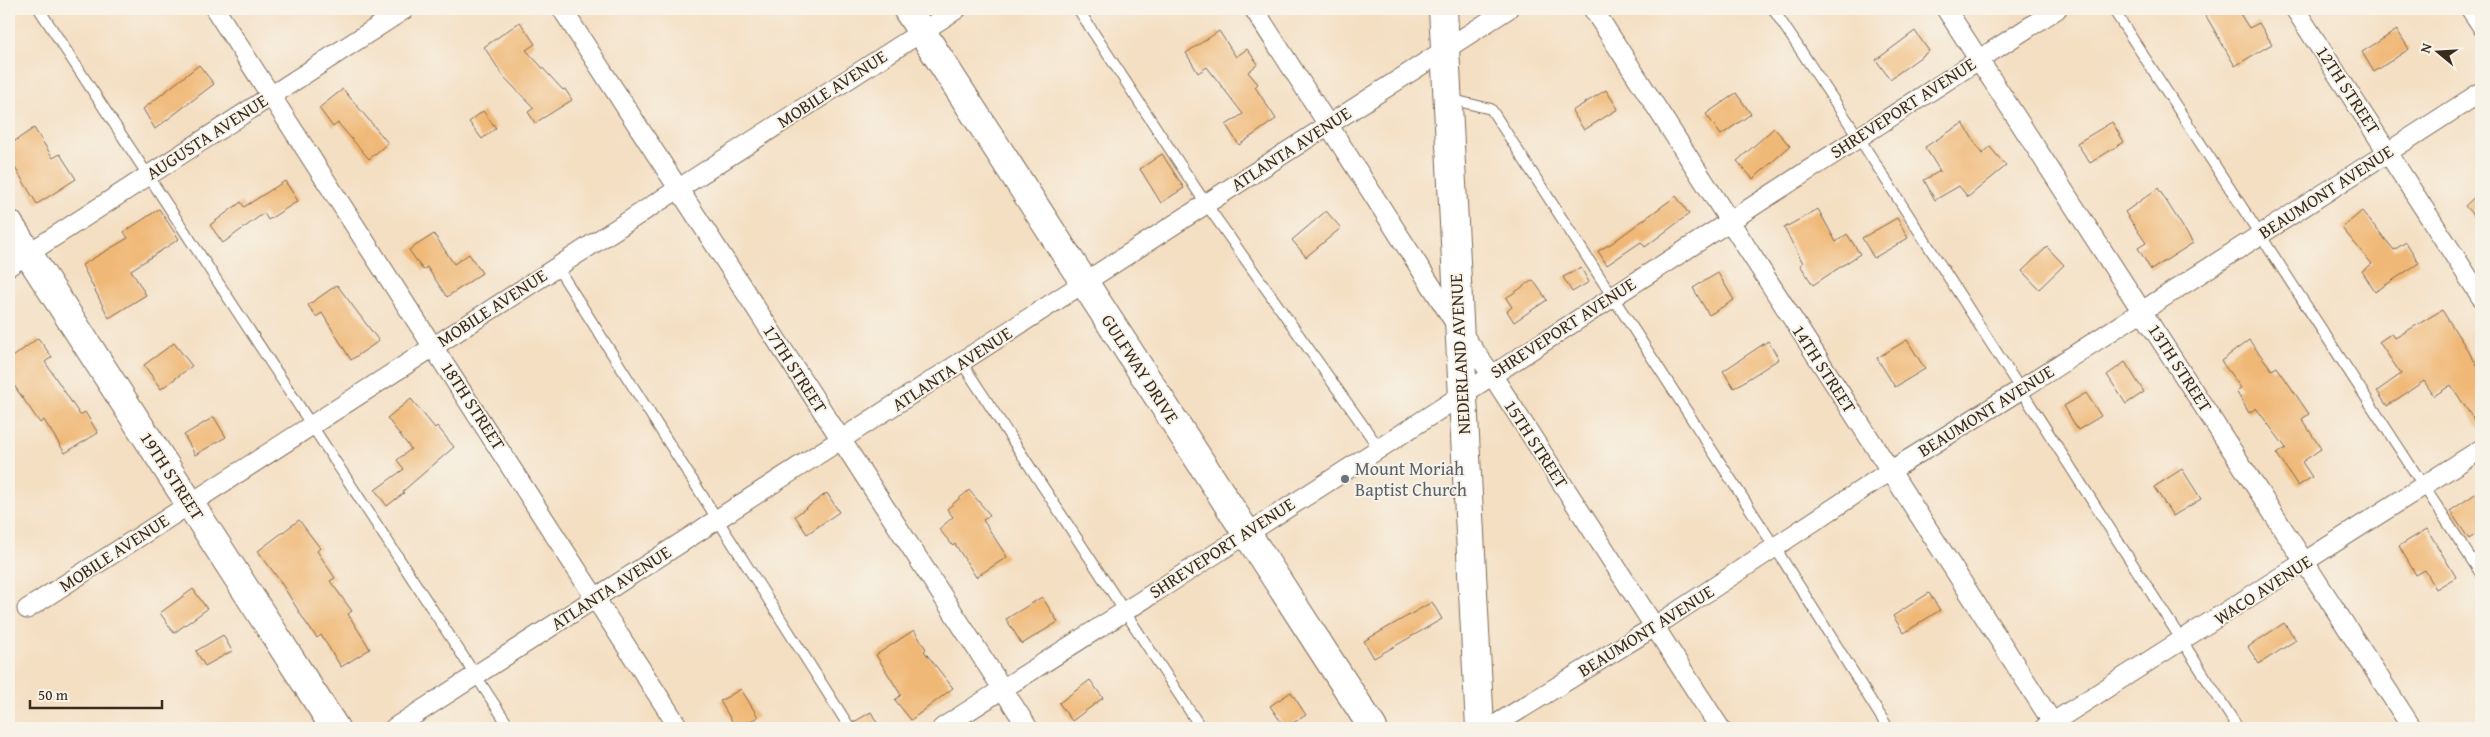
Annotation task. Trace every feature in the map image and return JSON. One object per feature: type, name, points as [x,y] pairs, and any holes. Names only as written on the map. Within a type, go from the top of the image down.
[{"type":"street","name":"18TH STREET","points":[[215,9],[679,728]]},
{"type":"street","name":"AUGUSTA AVENUE","points":[[18,260],[405,9]]},
{"type":"street","name":"17TH STREET","points":[[562,9],[1028,728]]},
{"type":"street","name":"GULFWAY DRIVE","points":[[907,9],[1373,728]]},
{"type":"street","name":"MOBILE AVENUE","points":[[27,609],[957,9]]},
{"type":"street","name":"15TH STREET","points":[[1254,9],[1459,329],[1492,375],[1720,728]]},
{"type":"street","name":"NEDERLAND AVENUE","points":[[1442,9],[1480,728]]},
{"type":"street","name":"ATLANTA AVENUE","points":[[394,728],[1508,9]]},
{"type":"street","name":"14TH STREET","points":[[1593,9],[1890,471],[2051,726]]},
{"type":"street","name":"13TH STREET","points":[[1946,9],[2143,310],[2412,728]]},
{"type":"street","name":"SHREVEPORT AVENUE","points":[[942,728],[1379,448],[1462,392],[1492,375],[1613,297],[1728,219],[1859,138],[2057,9]]},
{"type":"street","name":"12TH STREET","points":[[2295,9],[2481,297]]},
{"type":"street","name":"BEAUMONT AVENUE","points":[[1490,728],[1654,627],[1890,471],[2020,390],[2481,92]]},
{"type":"street","name":"19TH STREET","points":[[9,224],[18,260],[190,504],[335,728]]},
{"type":"street","name":"WACO AVENUE","points":[[2051,726],[2481,449]]},
{"type":"lane","points":[[39,9],[313,424],[510,728]]},
{"type":"lane","points":[[1078,9],[1206,204],[1379,448]]},
{"type":"lane","points":[[1773,9],[1859,138],[2238,728]]},
{"type":"lane","points":[[2114,9],[2481,574]]},
{"type":"lane","points":[[2466,9],[2481,33]]},
{"type":"lane","points":[[1446,98],[1491,109],[1776,548],[1888,728]]},
{"type":"lane","points":[[557,267],[716,520],[850,728]]},
{"type":"lane","points":[[962,363],[1200,728]]},
{"type":"building","points":[[2202,9],[2237,9],[2249,28],[2259,23],[2272,44],[2235,66]]},
{"type":"building","points":[[520,22],[535,44],[526,50],[563,90],[565,89],[572,100],[535,123],[528,112],[534,108],[504,77],[484,47]]},
{"type":"building","points":[[2397,30],[2409,49],[2374,72],[2362,52]]},
{"type":"building","points":[[1219,31],[1236,57],[1247,49],[1258,64],[1248,72],[1258,84],[1255,87],[1276,119],[1239,145],[1226,125],[1243,114],[1207,67],[1198,73],[1186,53]]},
{"type":"building","points":[[1915,31],[1929,51],[1890,79],[1876,60]]},
{"type":"building","points":[[199,65],[214,84],[155,129],[143,109]]},
{"type":"building","points":[[343,89],[388,143],[369,159],[338,123],[333,127],[319,108]]},
{"type":"building","points":[[1606,90],[1618,109],[1584,130],[1572,111]]},
{"type":"building","points":[[1736,93],[1751,114],[1721,135],[1706,114]]},
{"type":"building","points":[[483,111],[496,128],[482,139],[469,122]]},
{"type":"building","points":[[2112,122],[2124,142],[2090,163],[2077,143]]},
{"type":"building","points":[[1963,123],[1982,154],[1990,147],[2006,166],[1968,197],[1959,186],[1935,200],[1924,180],[1940,171],[1925,147]]},
{"type":"building","points":[[34,128],[53,158],[60,154],[76,179],[37,204],[9,158],[9,145]]},
{"type":"building","points":[[1774,128],[1790,146],[1753,179],[1737,161]]},
{"type":"building","points":[[1162,154],[1184,188],[1161,203],[1140,169]]},
{"type":"building","points":[[285,181],[298,201],[268,220],[264,213],[223,243],[210,225],[241,202],[244,207]]},
{"type":"building","points":[[2158,188],[2193,243],[2151,270],[2138,248],[2146,243],[2125,212]]},
{"type":"building","points":[[2481,191],[2481,224],[2465,206]]},
{"type":"building","points":[[1676,196],[1689,214],[1645,247],[1641,242],[1607,265],[1598,251],[1612,243]]},
{"type":"building","points":[[159,209],[179,239],[131,270],[146,295],[109,318],[82,265],[128,238],[124,232]]},
{"type":"building","points":[[1818,209],[1836,242],[1847,234],[1860,254],[1813,285],[1800,265],[1803,263],[1784,228]]},
{"type":"building","points":[[1326,211],[1341,228],[1306,257],[1292,240]]},
{"type":"building","points":[[2362,211],[2394,250],[2406,242],[2419,263],[2375,292],[2362,271],[2372,264],[2342,228]]},
{"type":"building","points":[[1897,218],[1908,238],[1874,258],[1862,238]]},
{"type":"building","points":[[434,234],[454,264],[469,254],[482,273],[447,297],[427,267],[423,270],[409,250]]},
{"type":"building","points":[[2047,247],[2064,265],[2039,289],[2022,271]]},
{"type":"building","points":[[1581,268],[1589,282],[1572,292],[1563,277]]},
{"type":"building","points":[[1718,273],[1734,300],[1709,315],[1693,288]]},
{"type":"building","points":[[1533,280],[1547,300],[1514,322],[1507,311],[1512,307],[1506,298]]},
{"type":"building","points":[[337,285],[379,341],[351,360],[322,313],[316,317],[308,305]]},
{"type":"building","points":[[2442,310],[2481,371],[2481,431],[2451,385],[2434,396],[2424,381],[2387,406],[2377,391],[2401,374],[2379,342],[2392,333],[2395,338]]},
{"type":"building","points":[[38,338],[52,357],[45,362],[80,415],[85,412],[98,433],[65,453],[44,420],[40,423],[9,378],[9,360]]},
{"type":"building","points":[[1907,340],[1925,369],[1895,387],[1877,358]]},
{"type":"building","points":[[2249,340],[2272,370],[2277,367],[2309,414],[2302,419],[2321,449],[2302,462],[2312,477],[2298,486],[2277,454],[2286,448],[2256,408],[2249,413],[2236,391],[2241,388],[2221,361]]},
{"type":"building","points":[[1768,341],[1779,359],[1734,388],[1723,371]]},
{"type":"building","points":[[174,343],[192,366],[161,389],[144,365]]},
{"type":"building","points":[[2125,362],[2144,392],[2126,404],[2107,375]]},
{"type":"building","points":[[2086,393],[2101,416],[2078,430],[2064,406]]},
{"type":"building","points":[[411,399],[454,447],[387,506],[375,490],[404,469],[397,460],[411,449],[387,418]]},
{"type":"building","points":[[214,417],[226,437],[195,455],[184,435]]},
{"type":"building","points":[[2182,469],[2201,499],[2173,516],[2154,487]]},
{"type":"building","points":[[969,490],[990,515],[983,520],[1007,557],[976,577],[955,544],[953,546],[939,529],[953,517],[947,509]]},
{"type":"building","points":[[2481,490],[2481,531],[2469,539],[2450,511]]},
{"type":"building","points":[[827,493],[839,512],[807,534],[795,516]]},
{"type":"building","points":[[299,520],[320,548],[317,551],[335,578],[330,581],[352,611],[348,614],[370,649],[341,667],[321,635],[317,638],[306,623],[280,581],[258,551]]},
{"type":"building","points":[[2427,529],[2456,577],[2436,589],[2425,570],[2416,575],[2399,546]]},
{"type":"building","points":[[193,589],[207,609],[174,633],[160,613]]},
{"type":"building","points":[[1929,593],[1940,610],[1904,633],[1893,616]]},
{"type":"building","points":[[1042,597],[1058,622],[1022,644],[1006,619]]},
{"type":"building","points":[[1432,602],[1442,619],[1374,658],[1364,641]]},
{"type":"building","points":[[2284,623],[2296,640],[2259,664],[2248,647]]},
{"type":"building","points":[[914,630],[926,649],[924,651],[953,688],[911,720],[895,700],[901,695],[876,655]]},
{"type":"building","points":[[223,635],[232,651],[205,666],[196,651]]},
{"type":"building","points":[[1090,680],[1103,698],[1072,721],[1059,703]]},
{"type":"building","points":[[741,689],[758,717],[736,728],[720,701]]},
{"type":"building","points":[[1291,692],[1306,715],[1285,728],[1270,706]]},
{"type":"building","points":[[871,712],[880,728],[857,728],[854,722]]},
{"type":"place","name":"Mount Moriah Baptist Church","points":[[1345,479]]}]
